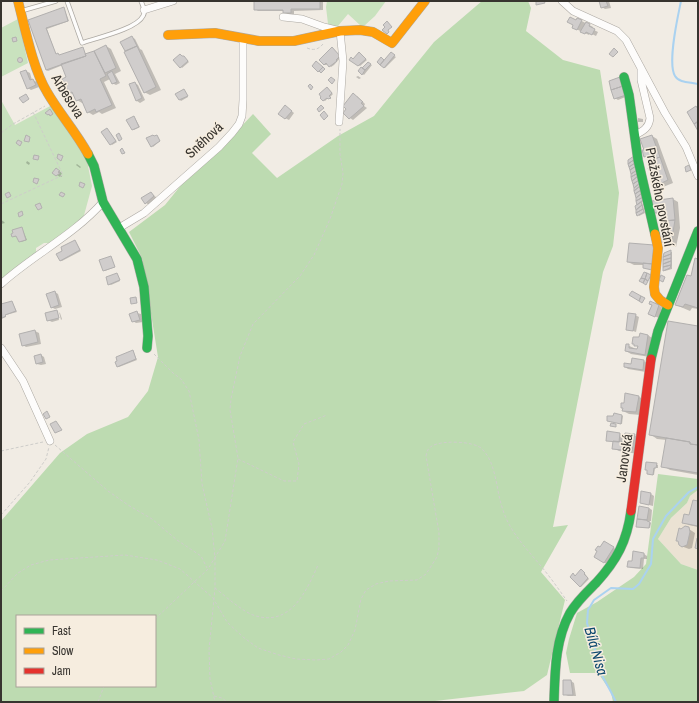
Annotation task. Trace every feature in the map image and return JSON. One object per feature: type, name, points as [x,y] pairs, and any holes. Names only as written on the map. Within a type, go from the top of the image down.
[{"type":"street","name":"Arbesova","points":[[18,1],[37,70],[46,91],[82,143],[94,166],[103,202],[137,259],[144,287],[148,348]]},
{"type":"street","points":[[144,10],[173,1]]},
{"type":"street","points":[[168,35],[215,34],[259,41],[294,41],[340,31],[360,30],[374,32],[392,43],[425,1]]},
{"type":"street","name":"Pražského povstání","points":[[562,1],[573,11],[617,31],[626,40],[665,113],[686,147],[698,176]]},
{"type":"street","points":[[283,17],[302,19],[340,31]]},
{"type":"street","points":[[340,31],[343,61],[340,122]]},
{"type":"street","name":"Sněhová","points":[[119,228],[149,208],[219,146],[239,124],[242,116],[243,100],[243,38]]},
{"type":"street","name":"Pražského povstání","points":[[635,135],[644,130],[650,124],[650,118],[641,80],[641,67]]},
{"type":"street","name":"Pražského povstání","points":[[624,77],[629,95],[638,160],[658,248],[654,287],[655,294],[660,300],[668,305]]},
{"type":"street","points":[[1,284],[91,216],[103,202]]},
{"type":"street","name":"Janovská","points":[[554,702],[555,675],[559,642],[569,615],[615,560],[626,537],[652,351],[658,331],[698,231]]},
{"type":"street","points":[[1,348],[23,381],[50,441]]},
{"type":"lane","points":[[21,11],[56,1]]},
{"type":"lane","points":[[67,1],[82,43],[130,27],[140,20],[144,15],[141,1]]},
{"type":"path","points":[[1,133],[33,112],[54,102]]},
{"type":"path","points":[[1,204],[63,175],[33,112]]},
{"type":"path","points":[[156,618],[208,569],[225,541],[238,458],[230,410],[240,356],[253,324],[300,276],[314,255],[330,219],[342,184],[343,173],[340,154],[340,122]]},
{"type":"path","points":[[148,348],[181,379],[189,392],[199,440],[202,484],[212,528],[215,558],[215,588],[209,650],[210,678],[215,702]]},
{"type":"path","points":[[238,458],[284,481],[297,481],[299,464],[293,442],[304,424],[327,415]]},
{"type":"path","points":[[50,441],[108,491],[152,519],[177,540],[201,556],[208,569]]},
{"type":"path","points":[[1,451],[50,441]]},
{"type":"path","points":[[1,514],[30,482],[46,459],[50,441]]},
{"type":"path","points":[[1,591],[18,574],[32,565],[49,560],[124,554],[157,560],[180,569],[194,583],[213,598],[227,622],[243,637],[258,648],[279,655],[316,660],[329,659],[341,652],[353,637],[361,599],[366,590],[376,584],[389,581],[417,580],[426,574],[432,566],[439,548],[439,533],[426,456],[428,450],[433,445],[444,442],[462,442],[480,447],[486,454],[495,472],[499,492],[509,525],[573,609]]},
{"type":"path","points":[[215,588],[252,614],[261,617],[276,617],[290,611],[298,603],[308,589],[318,565]]},
{"type":"path","points":[[98,702],[104,687]]},
{"type":"path","points":[[213,696],[222,698],[227,702]]},
{"type":"shaded area","points":[[698,490],[698,570],[681,564],[658,539],[671,518],[687,503],[690,496]]},
{"type":"green space","points":[[327,1],[386,1],[375,16],[364,26],[361,26],[348,14],[338,26],[333,28],[328,24],[326,7]]},
{"type":"green space","points":[[482,1],[528,1],[531,8],[526,31],[563,60],[600,70],[619,193],[613,246],[603,272],[553,527],[568,525],[541,572],[565,600],[547,675],[524,691],[426,702],[1,702],[1,521],[60,453],[87,434],[128,417],[148,391],[158,357],[142,258],[129,232],[165,205],[182,184],[219,150],[253,114],[271,134],[252,153],[277,178],[338,136],[374,116],[434,42]]},
{"type":"green space","points":[[18,19],[28,63],[1,77],[1,28]]},
{"type":"green space","points":[[1,100],[15,125],[52,105],[68,128],[87,161],[92,186],[83,219],[50,243],[44,243],[36,248],[36,253],[1,280]]},
{"type":"green space","points":[[658,474],[698,479],[698,490],[690,496],[687,503],[671,518],[658,539],[681,564],[698,570],[698,702],[613,702],[611,692],[598,673],[570,673],[566,653],[577,613],[597,602],[634,577],[646,564]]},
{"type":"building","points":[[254,1],[320,1],[320,9],[291,9],[291,13],[283,13],[283,10],[254,10]]},
{"type":"building","points":[[536,1],[544,1],[545,3],[536,5]]},
{"type":"building","points":[[599,1],[606,1],[608,6],[601,8]]},
{"type":"building","points":[[64,7],[68,21],[46,28],[56,54],[58,53],[59,55],[83,47],[86,56],[46,70],[28,20]]},
{"type":"building","points":[[570,17],[576,20],[577,18],[582,20],[577,30],[572,28],[573,25],[567,22]]},
{"type":"building","points":[[387,21],[392,27],[388,30],[389,32],[387,34],[382,30],[385,27],[383,25]]},
{"type":"building","points":[[586,22],[590,24],[589,26],[595,29],[592,35],[586,32],[585,34],[580,32]]},
{"type":"building","points":[[132,36],[137,46],[125,51],[120,42]]},
{"type":"building","points":[[16,37],[17,41],[13,42],[12,38]]},
{"type":"building","points":[[106,45],[116,68],[105,73],[94,51]]},
{"type":"building","points":[[137,46],[156,87],[144,93],[124,52]]},
{"type":"building","points":[[332,47],[340,56],[336,60],[337,61],[329,67],[326,63],[324,65],[319,60]]},
{"type":"building","points":[[614,48],[618,52],[613,57],[609,54]]},
{"type":"building","points":[[94,51],[106,76],[100,79],[112,105],[96,112],[95,109],[87,113],[81,99],[76,101],[72,92],[69,93],[62,79],[66,77],[61,64],[86,56],[85,54]]},
{"type":"building","points":[[359,52],[366,59],[358,66],[349,60],[351,57],[353,59]]},
{"type":"building","points":[[391,52],[395,55],[384,68],[380,65]]},
{"type":"building","points":[[180,54],[188,61],[180,68],[173,60]]},
{"type":"building","points":[[381,57],[384,60],[380,65],[377,62]]},
{"type":"building","points":[[18,58],[22,58],[22,62],[18,62]]},
{"type":"building","points":[[316,61],[323,67],[318,72],[312,66]]},
{"type":"building","points":[[368,62],[371,64],[365,70],[362,68]]},
{"type":"building","points":[[323,67],[325,69],[321,73],[319,71]]},
{"type":"building","points":[[361,67],[365,70],[362,75],[358,71]]},
{"type":"building","points":[[26,70],[30,80],[33,79],[36,85],[27,89],[20,72]]},
{"type":"building","points":[[112,71],[117,82],[112,84],[107,74]]},
{"type":"building","points":[[331,77],[335,80],[332,84],[328,80]]},
{"type":"building","points":[[620,77],[623,86],[611,90],[609,81]]},
{"type":"building","points":[[135,82],[142,98],[136,101],[129,84]]},
{"type":"building","points":[[310,84],[313,87],[311,90],[308,86]]},
{"type":"building","points":[[623,86],[626,95],[614,99],[611,90]]},
{"type":"building","points":[[327,87],[332,93],[329,96],[331,98],[327,98],[323,101],[319,94]]},
{"type":"building","points":[[184,89],[188,96],[179,100],[175,94]]},
{"type":"building","points":[[353,93],[363,102],[361,103],[364,106],[349,119],[343,113],[346,109],[343,106]]},
{"type":"building","points":[[26,94],[29,99],[23,103],[19,98]]},
{"type":"building","points":[[285,105],[292,111],[285,119],[278,114]]},
{"type":"building","points":[[321,105],[324,108],[319,112],[317,109]]},
{"type":"building","points":[[696,106],[698,109],[698,121],[694,124],[687,112]]},
{"type":"building","points":[[50,109],[53,114],[50,116],[49,114],[48,115],[45,113]]},
{"type":"building","points":[[324,111],[328,116],[324,120],[320,115]]},
{"type":"building","points":[[134,116],[139,127],[132,130],[126,120]]},
{"type":"building","points":[[698,122],[698,131],[694,124]]},
{"type":"building","points":[[107,128],[116,141],[110,145],[101,132]]},
{"type":"building","points":[[119,133],[122,139],[119,141],[116,135]]},
{"type":"building","points":[[26,135],[30,137],[29,142],[24,141]]},
{"type":"building","points":[[157,135],[160,141],[151,147],[146,138]]},
{"type":"building","points":[[652,135],[660,157],[648,161],[647,156],[644,157],[642,150],[644,150],[640,139]]},
{"type":"building","points":[[18,140],[22,142],[20,146],[16,143]]},
{"type":"building","points":[[122,148],[125,153],[122,154],[120,150]]},
{"type":"building","points":[[58,154],[63,156],[61,161],[57,158]]},
{"type":"building","points":[[34,155],[39,156],[38,160],[33,159]]},
{"type":"building","points":[[634,156],[635,159],[628,164],[628,160]]},
{"type":"building","points":[[660,157],[668,180],[657,185],[653,173],[651,174],[648,168],[651,167],[648,161]]},
{"type":"building","points":[[635,159],[635,163],[629,167],[628,164]]},
{"type":"building","points":[[635,163],[636,166],[630,170],[629,167]]},
{"type":"building","points":[[689,165],[691,170],[686,172],[685,167]]},
{"type":"building","points":[[636,166],[637,170],[631,174],[630,170]]},
{"type":"building","points":[[56,168],[60,171],[58,172],[60,173],[56,176],[52,173]]},
{"type":"building","points":[[637,170],[638,173],[631,177],[631,174]]},
{"type":"building","points":[[638,173],[638,176],[632,181],[631,177]]},
{"type":"building","points":[[638,176],[639,180],[633,184],[632,181]]},
{"type":"building","points":[[34,178],[39,179],[37,184],[33,182]]},
{"type":"building","points":[[639,180],[640,183],[634,188],[633,184]]},
{"type":"building","points":[[80,182],[85,184],[83,188],[79,186]]},
{"type":"building","points":[[640,183],[640,186],[634,191],[634,188]]},
{"type":"building","points":[[640,186],[641,190],[635,194],[634,191]]},
{"type":"building","points":[[641,190],[642,193],[636,198],[635,194]]},
{"type":"building","points":[[9,192],[11,196],[7,198],[5,194]]},
{"type":"building","points":[[61,192],[65,194],[63,197],[59,195]]},
{"type":"building","points":[[151,192],[154,196],[145,204],[141,198]]},
{"type":"building","points":[[642,193],[643,197],[636,201],[636,198]]},
{"type":"building","points":[[643,197],[643,200],[637,205],[636,201]]},
{"type":"building","points":[[673,198],[675,220],[663,221],[662,212],[654,213],[652,201]]},
{"type":"building","points":[[641,202],[642,205],[636,210],[635,206]]},
{"type":"building","points":[[40,203],[42,208],[38,210],[35,205]]},
{"type":"building","points":[[642,205],[643,209],[636,213],[636,210]]},
{"type":"building","points":[[643,209],[644,212],[637,216],[636,213]]},
{"type":"building","points":[[22,211],[23,215],[19,217],[18,213]]},
{"type":"building","points":[[675,220],[671,244],[660,242],[663,221]]},
{"type":"building","points":[[22,227],[26,240],[19,242],[16,236],[12,237],[11,234],[13,233],[12,230]]},
{"type":"building","points":[[75,240],[80,250],[60,261],[56,254],[62,251],[61,247]]},
{"type":"building","points":[[629,243],[654,245],[653,264],[627,262]]},
{"type":"building","points":[[671,250],[671,254],[663,257],[664,253]]},
{"type":"building","points":[[671,254],[671,258],[663,260],[663,257]]},
{"type":"building","points":[[111,256],[115,267],[103,271],[99,260]]},
{"type":"building","points":[[671,258],[671,261],[663,264],[663,260]]},
{"type":"building","points":[[695,258],[698,259],[698,308],[685,304],[683,307],[675,305],[687,275],[691,276]]},
{"type":"building","points":[[671,261],[671,265],[663,267],[663,264]]},
{"type":"building","points":[[643,263],[653,264],[652,270],[643,268]]},
{"type":"building","points":[[671,265],[670,268],[663,271],[663,267]]},
{"type":"building","points":[[644,272],[647,273],[645,279],[641,278]]},
{"type":"building","points":[[117,273],[120,280],[108,285],[106,277]]},
{"type":"building","points":[[647,273],[651,275],[648,281],[645,279]]},
{"type":"building","points":[[661,275],[665,277],[663,282],[659,280]]},
{"type":"building","points":[[641,278],[645,279],[643,283],[639,281]]},
{"type":"building","points":[[645,279],[648,281],[646,285],[643,283]]},
{"type":"building","points":[[55,291],[59,305],[51,308],[46,294]]},
{"type":"building","points":[[632,291],[641,296],[639,301],[629,295]]},
{"type":"building","points":[[641,296],[645,298],[642,303],[639,301]]},
{"type":"building","points":[[136,297],[137,303],[131,304],[130,298]]},
{"type":"building","points":[[12,301],[16,311],[5,315],[6,316],[2,318],[1,304]]},
{"type":"building","points":[[650,301],[659,305],[655,317],[648,314],[652,305],[649,304]]},
{"type":"building","points":[[57,310],[59,318],[47,321],[45,313]]},
{"type":"building","points":[[137,311],[140,320],[132,322],[129,314]]},
{"type":"building","points":[[628,313],[636,314],[633,331],[626,330]]},
{"type":"building","points":[[668,321],[698,326],[698,445],[690,444],[690,442],[649,435]]},
{"type":"building","points":[[35,330],[38,342],[22,346],[19,334]]},
{"type":"building","points":[[640,333],[648,335],[645,355],[625,351],[626,344],[629,344],[629,348],[637,349],[638,346],[634,346],[634,344],[632,344],[633,337],[639,337]]},
{"type":"building","points":[[133,350],[136,359],[117,367],[115,362],[117,361],[116,357]]},
{"type":"building","points":[[41,354],[43,362],[36,364],[34,356]]},
{"type":"building","points":[[632,358],[644,360],[643,370],[624,367],[624,363],[631,364]]},
{"type":"building","points":[[625,393],[639,396],[636,412],[622,411],[623,408],[621,408],[621,403],[624,403]]},
{"type":"building","points":[[47,411],[50,417],[46,419],[43,414]]},
{"type":"building","points":[[614,413],[622,415],[621,424],[607,421],[607,416],[613,416]]},
{"type":"building","points":[[56,421],[62,430],[55,433],[50,424]]},
{"type":"building","points":[[611,423],[616,424],[616,427],[610,426]]},
{"type":"building","points":[[607,431],[620,433],[619,442],[606,441]]},
{"type":"building","points":[[625,433],[635,434],[632,451],[612,449],[613,441],[624,442]]},
{"type":"building","points":[[666,438],[690,442],[690,444],[698,445],[698,473],[661,467]]},
{"type":"building","points":[[646,462],[657,463],[656,468],[654,468],[653,475],[647,474],[647,470],[645,470]]},
{"type":"building","points":[[641,491],[651,493],[649,505],[640,503]]},
{"type":"building","points":[[693,500],[698,501],[698,526],[682,523],[684,514],[689,515]]},
{"type":"building","points":[[639,506],[649,508],[647,520],[637,519]]},
{"type":"building","points":[[637,519],[647,520],[650,522],[649,528],[636,527]]},
{"type":"building","points":[[685,526],[689,527],[690,532],[687,545],[682,547],[679,545],[678,541],[676,541],[679,528],[681,529]]},
{"type":"building","points":[[698,538],[698,549],[695,548]]},
{"type":"building","points":[[604,541],[614,547],[604,563],[594,557],[597,551],[595,550],[598,546],[600,547]]},
{"type":"building","points":[[633,551],[644,553],[644,558],[641,558],[640,568],[627,567],[628,561],[632,561]]},
{"type":"building","points":[[581,569],[588,578],[580,587],[570,577],[573,573],[575,576]]},
{"type":"building","points":[[563,680],[571,680],[573,695],[563,695]]},
{"type":"waterway","name":"Bílá Nisa","points":[[681,1],[674,39],[672,61],[673,70],[675,76],[679,80],[698,84]]},
{"type":"waterway","name":"Bílá Nisa","points":[[616,702],[599,670],[596,653],[587,623],[588,610],[594,600],[611,588],[633,589],[639,584],[651,564],[653,539],[666,516],[689,492],[698,487]]},
{"type":"traffic: fast","points":[[624,77],[629,95],[638,160],[655,234]]},
{"type":"traffic: fast","points":[[88,154],[94,166],[103,202],[137,259],[144,287],[148,336],[147,348]]},
{"type":"traffic: fast","points":[[651,359],[658,331],[698,231]]},
{"type":"traffic: fast","points":[[554,702],[557,656],[561,634],[565,623],[570,613],[582,597],[603,575],[620,550],[627,532],[631,511]]},
{"type":"traffic: slow","points":[[18,1],[30,48],[42,83],[88,154]]},
{"type":"traffic: slow","points":[[168,35],[215,33],[259,41],[294,41],[340,31],[360,30],[373,32],[392,43],[425,1]]},
{"type":"traffic: slow","points":[[655,234],[658,248],[654,287],[655,294],[660,300],[668,305]]},
{"type":"traffic: jam","points":[[631,511],[651,359]]}]
